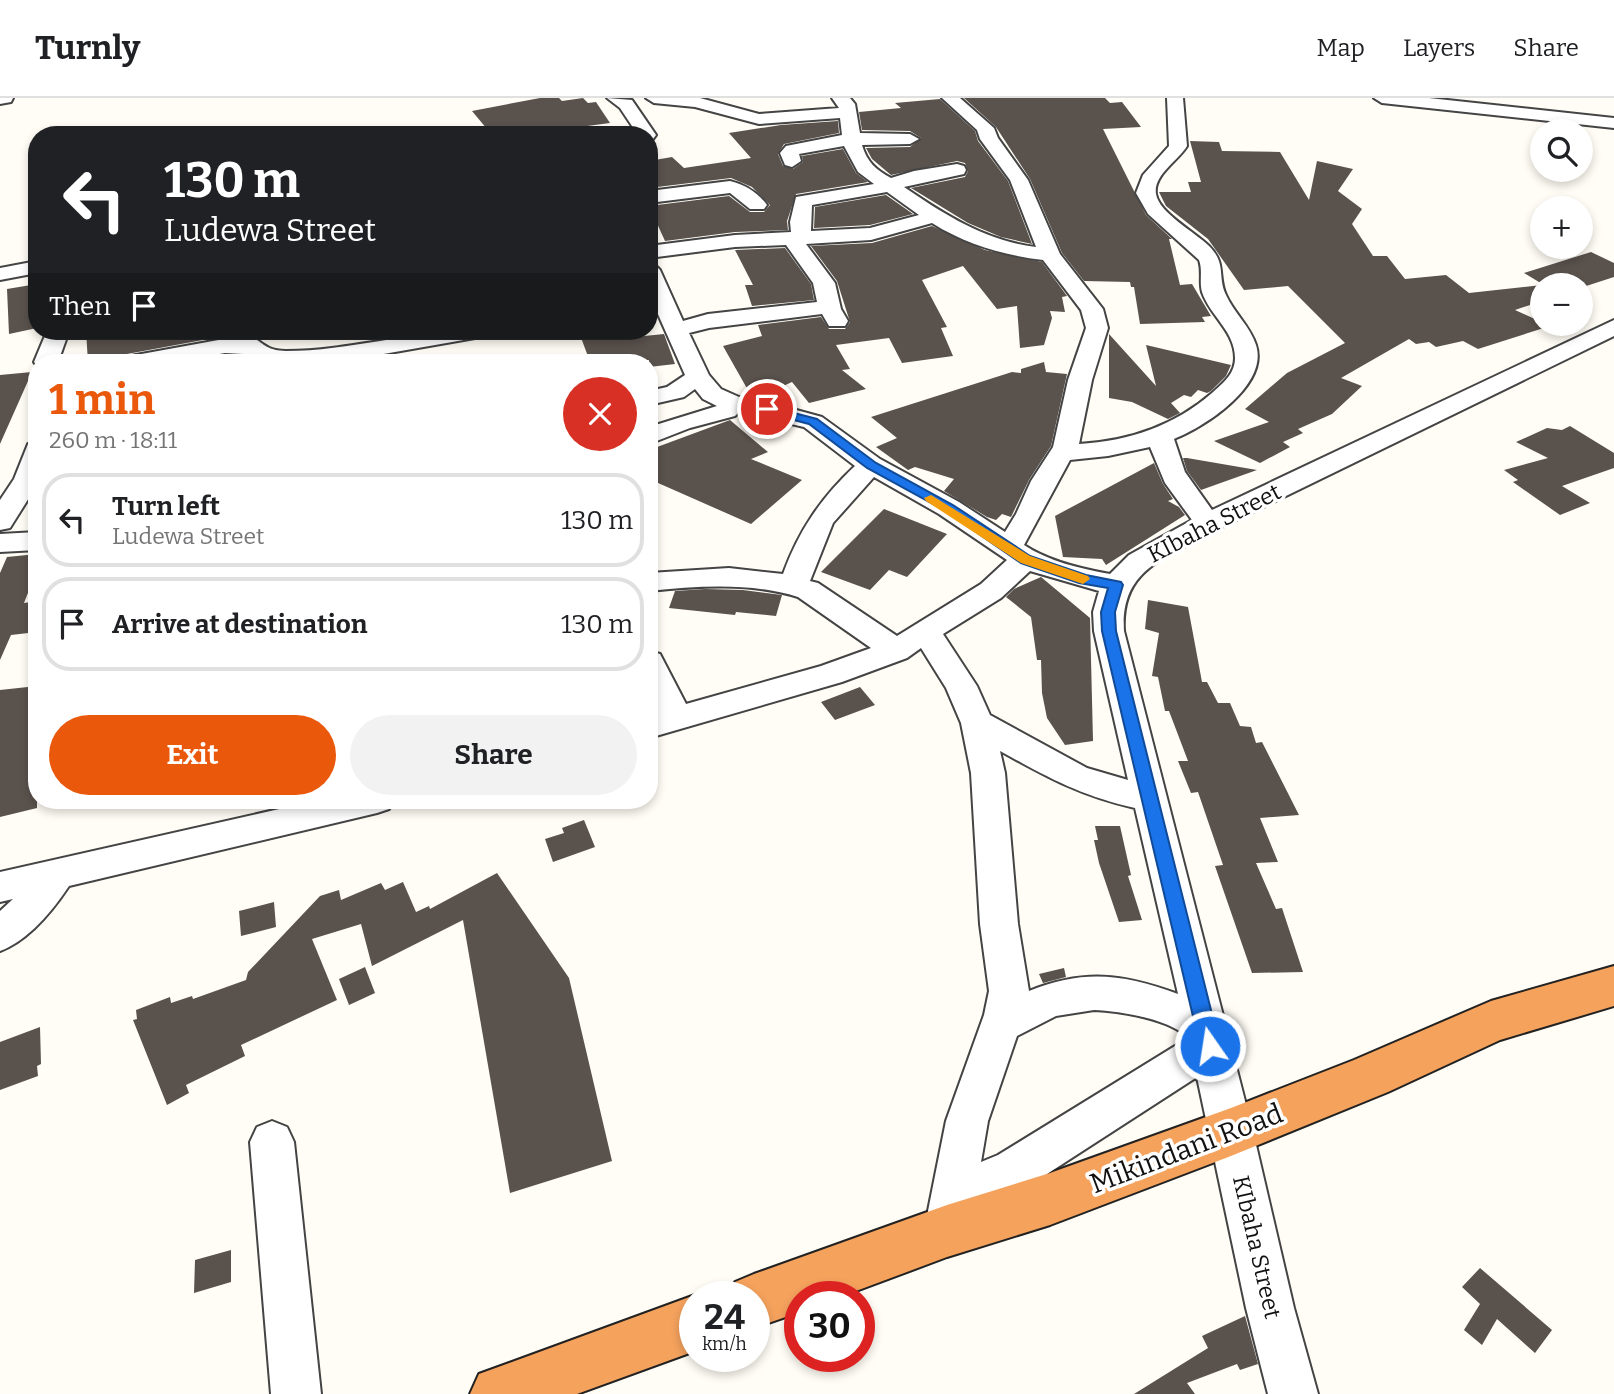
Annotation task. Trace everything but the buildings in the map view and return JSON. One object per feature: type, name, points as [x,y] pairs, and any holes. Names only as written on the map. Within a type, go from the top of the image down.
[{"type":"highway","name":"Mikindani Road","points":[[770,1294],[950,1213],[1050,1199],[1231,1132],[1371,1076],[1491,1022],[1614,986]]},
{"type":"highway","points":[[499,1394],[679,1329]]},
{"type":"street","points":[[621,101],[652,98],[696,102],[759,119],[845,105],[856,156],[875,179],[888,185],[933,217],[1003,248],[1050,255]]},
{"type":"street","points":[[658,701],[663,722],[831,674],[911,641],[991,591],[1017,554],[1044,481],[1064,453],[1080,380],[1097,328],[1092,309],[1050,255],[1019,180],[989,139],[985,128],[950,98]]},
{"type":"street","points":[[1064,453],[1131,446],[1161,437],[1211,408],[1239,381],[1248,362],[1240,330],[1209,284],[1212,270],[1207,257],[1160,214],[1147,198],[1145,190],[1151,178],[1178,146],[1177,123],[1173,115],[1175,98]]},
{"type":"street","points":[[1382,98],[1614,123]]},
{"type":"street","points":[[621,101],[640,126]]},
{"type":"street","points":[[792,160],[789,153],[792,150],[851,138],[910,139]]},
{"type":"street","points":[[665,316],[708,321],[833,314],[824,283],[797,239],[803,201],[847,196],[926,174],[957,170]]},
{"type":"street","points":[[658,196],[730,187],[739,189],[757,205]]},
{"type":"street","points":[[658,251],[735,241],[871,234],[933,217]]},
{"type":"street","points":[[0,274],[28,269]]},
{"type":"street","points":[[658,296],[665,316],[698,377],[712,394],[733,404],[767,409],[813,422],[871,465],[949,508],[1017,554],[1084,579],[1116,585]]},
{"type":"street","name":"KIbaha Street","points":[[1293,1394],[1270,1308],[1231,1132],[1109,631],[1108,612],[1116,585],[1139,561],[1208,523],[1614,327]]},
{"type":"street","points":[[319,340],[321,346],[333,354]]},
{"type":"street","points":[[180,354],[249,344],[333,354],[419,340]]},
{"type":"street","points":[[658,396],[676,392],[698,377]]},
{"type":"street","points":[[658,432],[726,411],[733,404]]},
{"type":"street","points":[[1161,437],[1162,451],[1171,470],[1208,523]]},
{"type":"street","points":[[794,585],[807,546],[819,523],[832,504],[871,465]]},
{"type":"street","points":[[4,517],[28,474]]},
{"type":"street","points":[[4,517],[28,510]]},
{"type":"street","points":[[0,543],[28,541]]},
{"type":"street","points":[[658,581],[690,576],[794,585],[911,641],[961,686],[977,723],[989,782],[999,924],[1009,991],[1001,1024],[967,1121],[950,1213]]},
{"type":"street","points":[[977,723],[1075,778],[1100,787],[1150,798]]},
{"type":"street","points":[[0,887],[338,809]]},
{"type":"street","points":[[0,935],[43,894],[57,874]]},
{"type":"street","points":[[950,1213],[1207,1035],[1169,1007],[1136,998],[1092,992],[1054,999],[1001,1024]]},
{"type":"street","points":[[272,1142],[296,1394]]},
{"type":"slow traffic","points":[[931,498],[990,535],[1008,550],[1048,569],[1083,579]]},
{"type":"route","points":[[767,409],[813,422],[871,465],[949,508],[1008,550],[1048,569],[1116,585],[1108,612],[1109,631],[1210,1046]]}]
